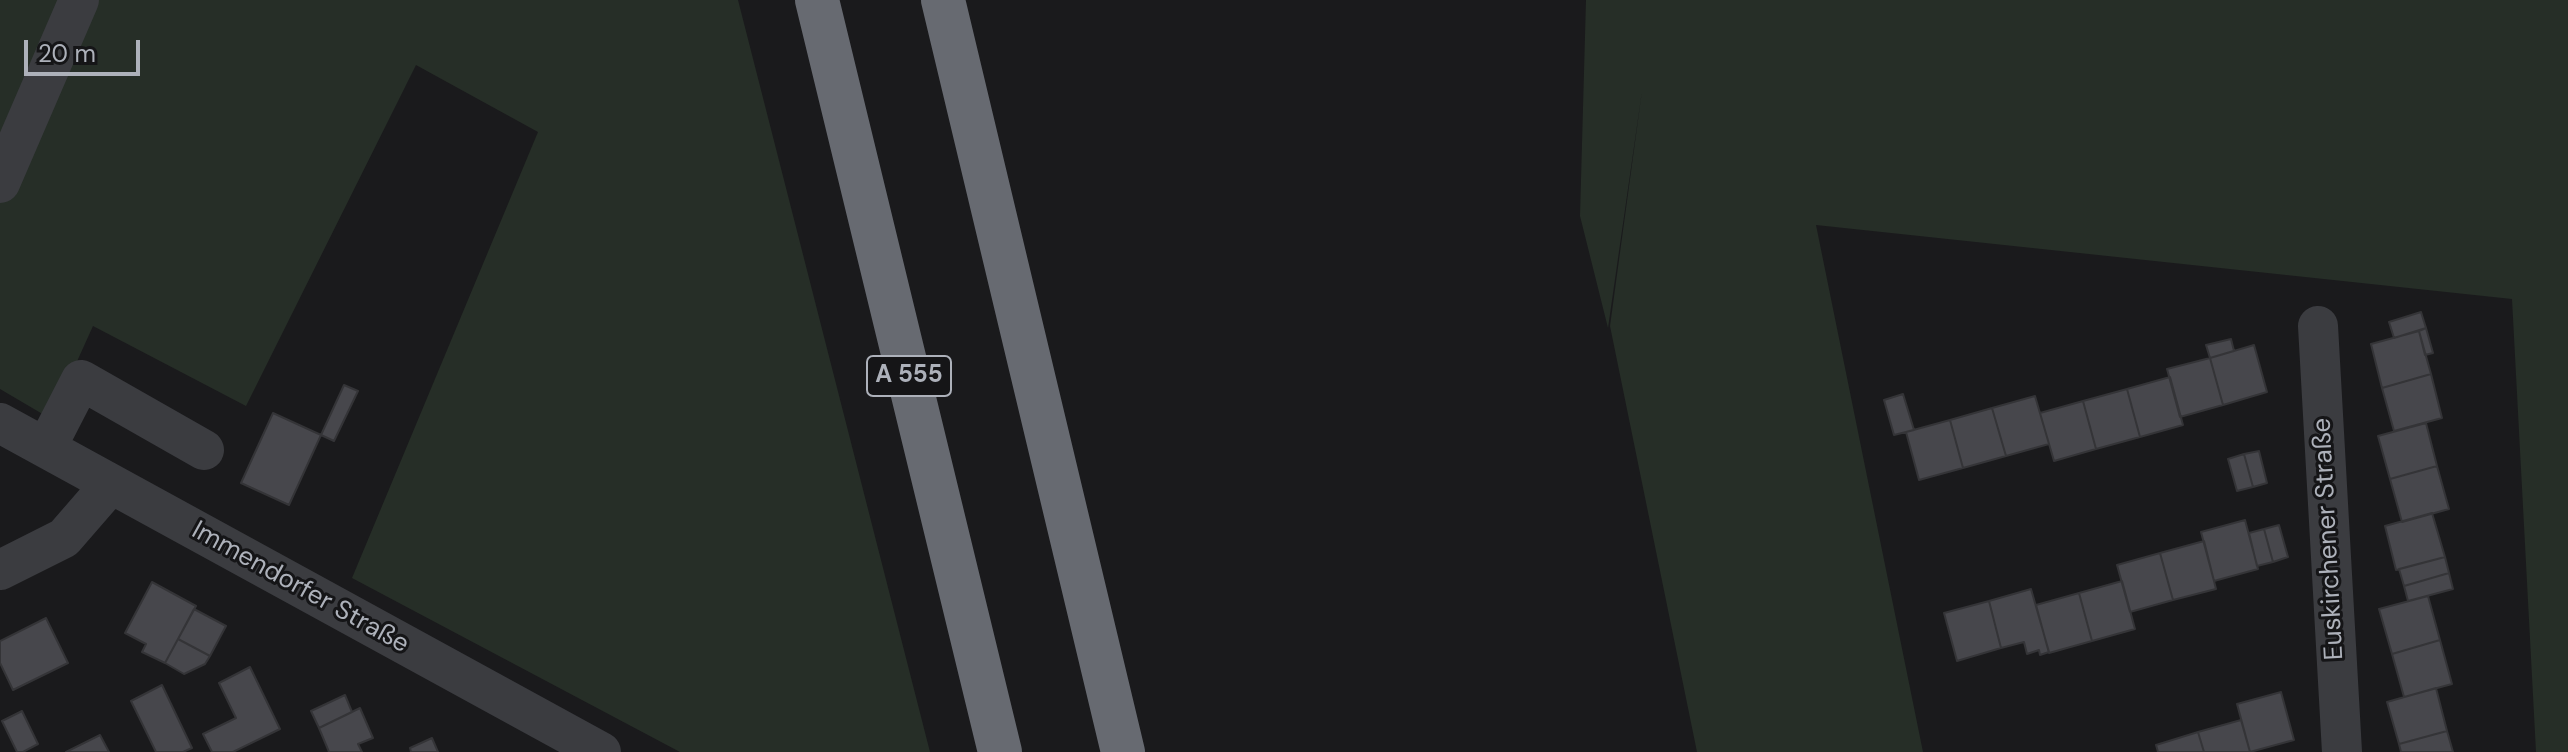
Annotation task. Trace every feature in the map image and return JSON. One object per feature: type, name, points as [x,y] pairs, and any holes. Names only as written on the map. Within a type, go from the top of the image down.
[{"type":"highway","name":"A 555","points":[[817,0],[1000,752]]},
{"type":"highway","points":[[943,0],[1123,752]]},
{"type":"street","points":[[0,183],[79,0]]},
{"type":"street","name":"Euskirchener Straße","points":[[2318,326],[2342,752]]},
{"type":"street","points":[[46,448],[81,380],[204,450]]},
{"type":"street","name":"Immendorfer Straße","points":[[0,423],[601,752]]},
{"type":"street","points":[[0,570],[64,538],[110,485]]},
{"type":"shaded area","points":[[0,0],[738,0],[930,752],[680,752],[352,578],[538,132],[416,65],[246,406],[93,326],[51,419],[0,389]]},
{"type":"shaded area","points":[[1586,0],[2568,0],[2568,752],[2536,752],[2512,299],[1816,225],[1923,752],[1697,752],[1610,326],[1642,91],[1608,328],[1580,216]]},
{"type":"building","points":[[2421,312],[2426,328],[2394,338],[2389,322]]},
{"type":"building","points":[[2426,328],[2433,353],[2425,355],[2419,331]]},
{"type":"building","points":[[2419,331],[2431,374],[2382,388],[2371,344]]},
{"type":"building","points":[[2231,339],[2234,351],[2210,358],[2206,345]]},
{"type":"building","points":[[2254,345],[2267,392],[2223,405],[2210,358]]},
{"type":"building","points":[[2210,358],[2223,405],[2180,417],[2167,369]]},
{"type":"building","points":[[2431,374],[2442,418],[2394,431],[2382,388]]},
{"type":"building","points":[[2170,377],[2183,425],[2140,437],[2127,389]]},
{"type":"building","points":[[344,385],[358,391],[334,441],[321,435]]},
{"type":"building","points":[[2127,389],[2140,437],[2096,449],[2083,401]]},
{"type":"building","points":[[1903,394],[1914,430],[1894,435],[1884,400]]},
{"type":"building","points":[[2035,396],[2049,444],[2006,456],[1992,408]]},
{"type":"building","points":[[2083,401],[2096,449],[2054,461],[2040,413]]},
{"type":"building","points":[[1992,408],[2006,456],[1963,468],[1950,420]]},
{"type":"building","points":[[273,413],[321,435],[289,505],[241,483]]},
{"type":"building","points":[[1950,420],[1963,468],[1919,480],[1906,432]]},
{"type":"building","points":[[2426,423],[2437,466],[2390,479],[2378,436]]},
{"type":"building","points":[[2259,451],[2267,483],[2253,487],[2244,454]]},
{"type":"building","points":[[2244,454],[2253,487],[2237,491],[2228,459]]},
{"type":"building","points":[[2437,466],[2449,509],[2402,522],[2390,479]]},
{"type":"building","points":[[2432,513],[2445,557],[2396,570],[2385,526]]},
{"type":"building","points":[[2245,520],[2258,569],[2214,581],[2201,532]]},
{"type":"building","points":[[2279,525],[2288,557],[2273,562],[2264,529]]},
{"type":"building","points":[[2264,529],[2273,562],[2257,566],[2249,533]]},
{"type":"building","points":[[2204,541],[2216,589],[2173,600],[2160,553]]},
{"type":"building","points":[[2160,553],[2173,600],[2130,612],[2117,565]]},
{"type":"building","points":[[2445,557],[2449,573],[2404,586],[2399,569]]},
{"type":"building","points":[[2449,573],[2453,589],[2408,601],[2404,586]]},
{"type":"building","points":[[2122,581],[2135,629],[2092,641],[2079,593]]},
{"type":"building","points":[[152,582],[196,606],[165,663],[142,652],[146,644],[125,633]]},
{"type":"building","points":[[2031,589],[2049,652],[2040,655],[2039,650],[2027,654],[2024,642],[2001,648],[1989,601]]},
{"type":"building","points":[[2079,593],[2092,641],[2049,653],[2036,605]]},
{"type":"building","points":[[2428,596],[2440,640],[2392,654],[2379,609]]},
{"type":"building","points":[[1989,601],[2001,648],[1957,661],[1944,613]]},
{"type":"building","points":[[194,609],[226,626],[210,656],[178,639]]},
{"type":"building","points":[[46,618],[68,663],[13,690],[0,663],[0,641]]},
{"type":"building","points":[[178,639],[210,656],[205,664],[184,674],[165,663]]},
{"type":"building","points":[[2440,640],[2452,684],[2404,697],[2392,654]]},
{"type":"building","points":[[250,667],[280,729],[233,752],[212,752],[203,734],[236,718],[219,683]]},
{"type":"building","points":[[162,685],[192,748],[183,752],[156,752],[131,701]]},
{"type":"building","points":[[2436,688],[2447,731],[2399,744],[2387,702]]},
{"type":"building","points":[[2281,692],[2294,740],[2250,752],[2237,704]]},
{"type":"building","points":[[345,695],[352,712],[319,728],[311,711]]},
{"type":"building","points":[[360,708],[373,738],[358,744],[362,752],[329,752],[319,728]]},
{"type":"building","points":[[22,711],[38,744],[17,752],[2,721]]},
{"type":"building","points":[[2241,720],[2250,752],[2204,752],[2198,732]]},
{"type":"building","points":[[2447,731],[2453,752],[2401,752],[2399,744]]},
{"type":"building","points":[[2198,732],[2204,752],[2158,752],[2156,745]]},
{"type":"building","points":[[100,735],[109,752],[66,752]]},
{"type":"building","points":[[432,738],[438,752],[411,752],[410,748]]}]
